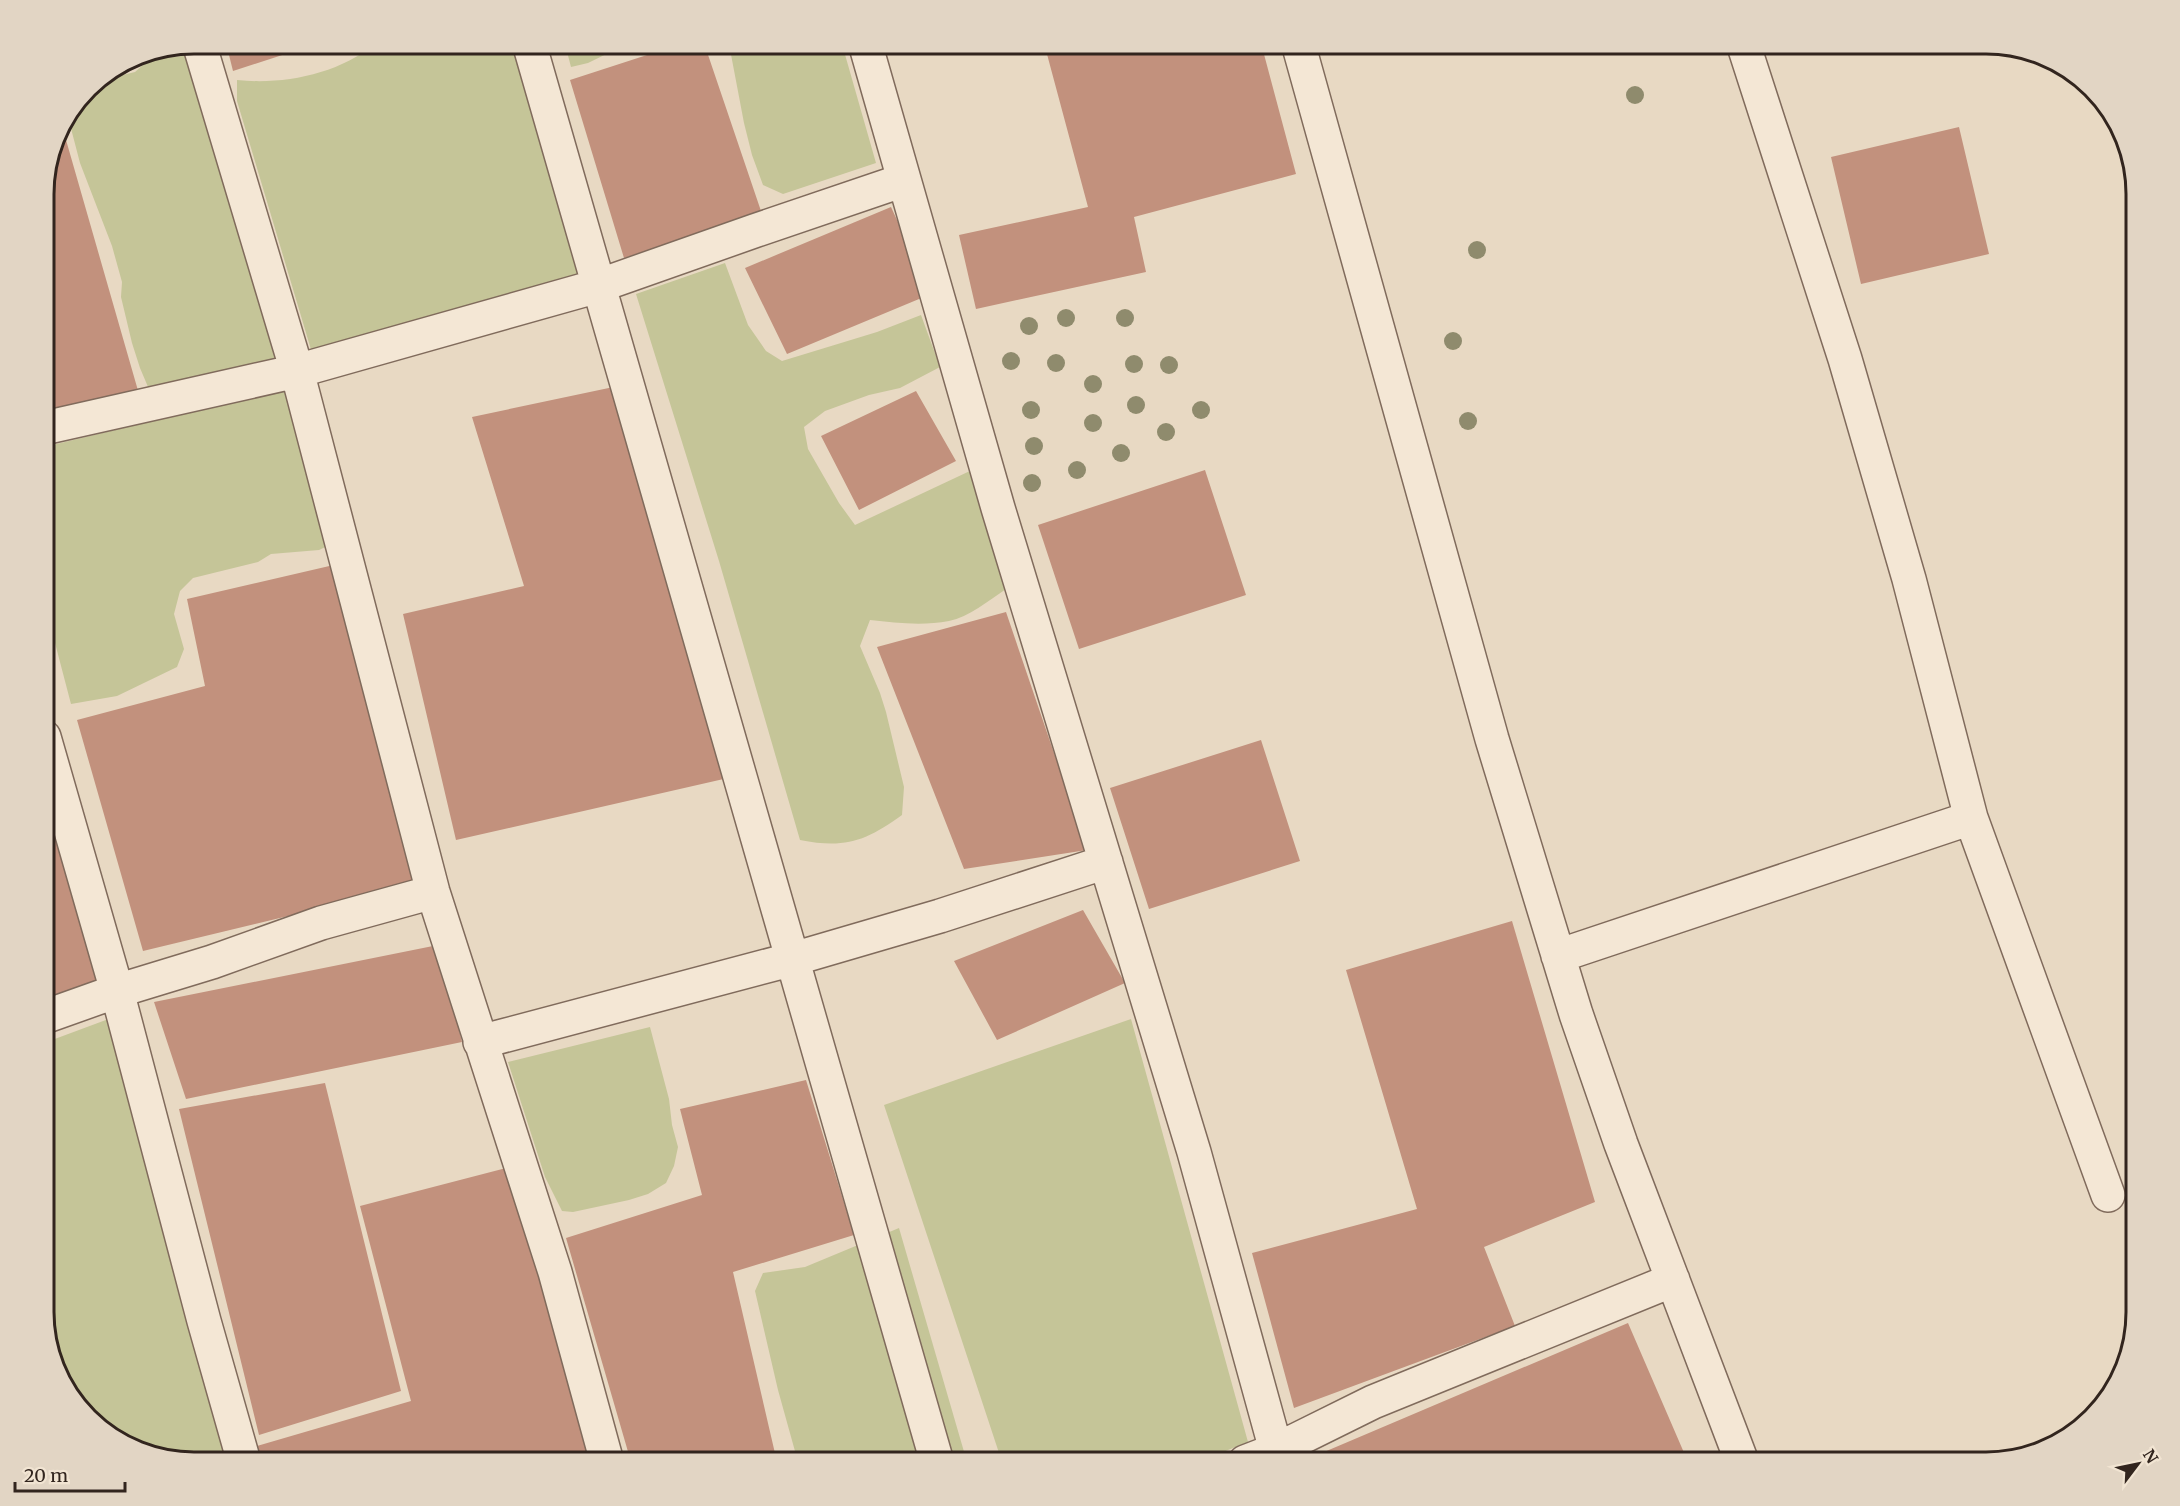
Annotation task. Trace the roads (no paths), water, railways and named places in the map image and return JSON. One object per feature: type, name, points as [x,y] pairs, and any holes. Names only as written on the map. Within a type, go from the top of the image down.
[{"type":"street","points":[[202,54],[297,371],[434,892],[555,1272],[604,1452]]},
{"type":"street","points":[[532,54],[934,1452]]},
{"type":"street","points":[[869,54],[998,508],[1194,1152],[1276,1450]]},
{"type":"street","points":[[1301,54],[1492,739],[1558,957],[1620,1144],[1738,1452]]},
{"type":"street","points":[[1746,54],[1845,359],[1909,579],[1971,819],[2108,1194]]},
{"type":"street","points":[[54,426],[297,371],[598,286],[904,180]]},
{"type":"street","points":[[54,771],[117,991],[241,1452]]},
{"type":"street","points":[[1558,957],[1971,819]]},
{"type":"street","points":[[480,1042],[793,959],[940,916],[1107,862]]},
{"type":"street","points":[[54,1013],[117,991],[212,962],[321,923],[434,892]]},
{"type":"street","points":[[1271,1452],[1373,1402],[1673,1280]]}]
